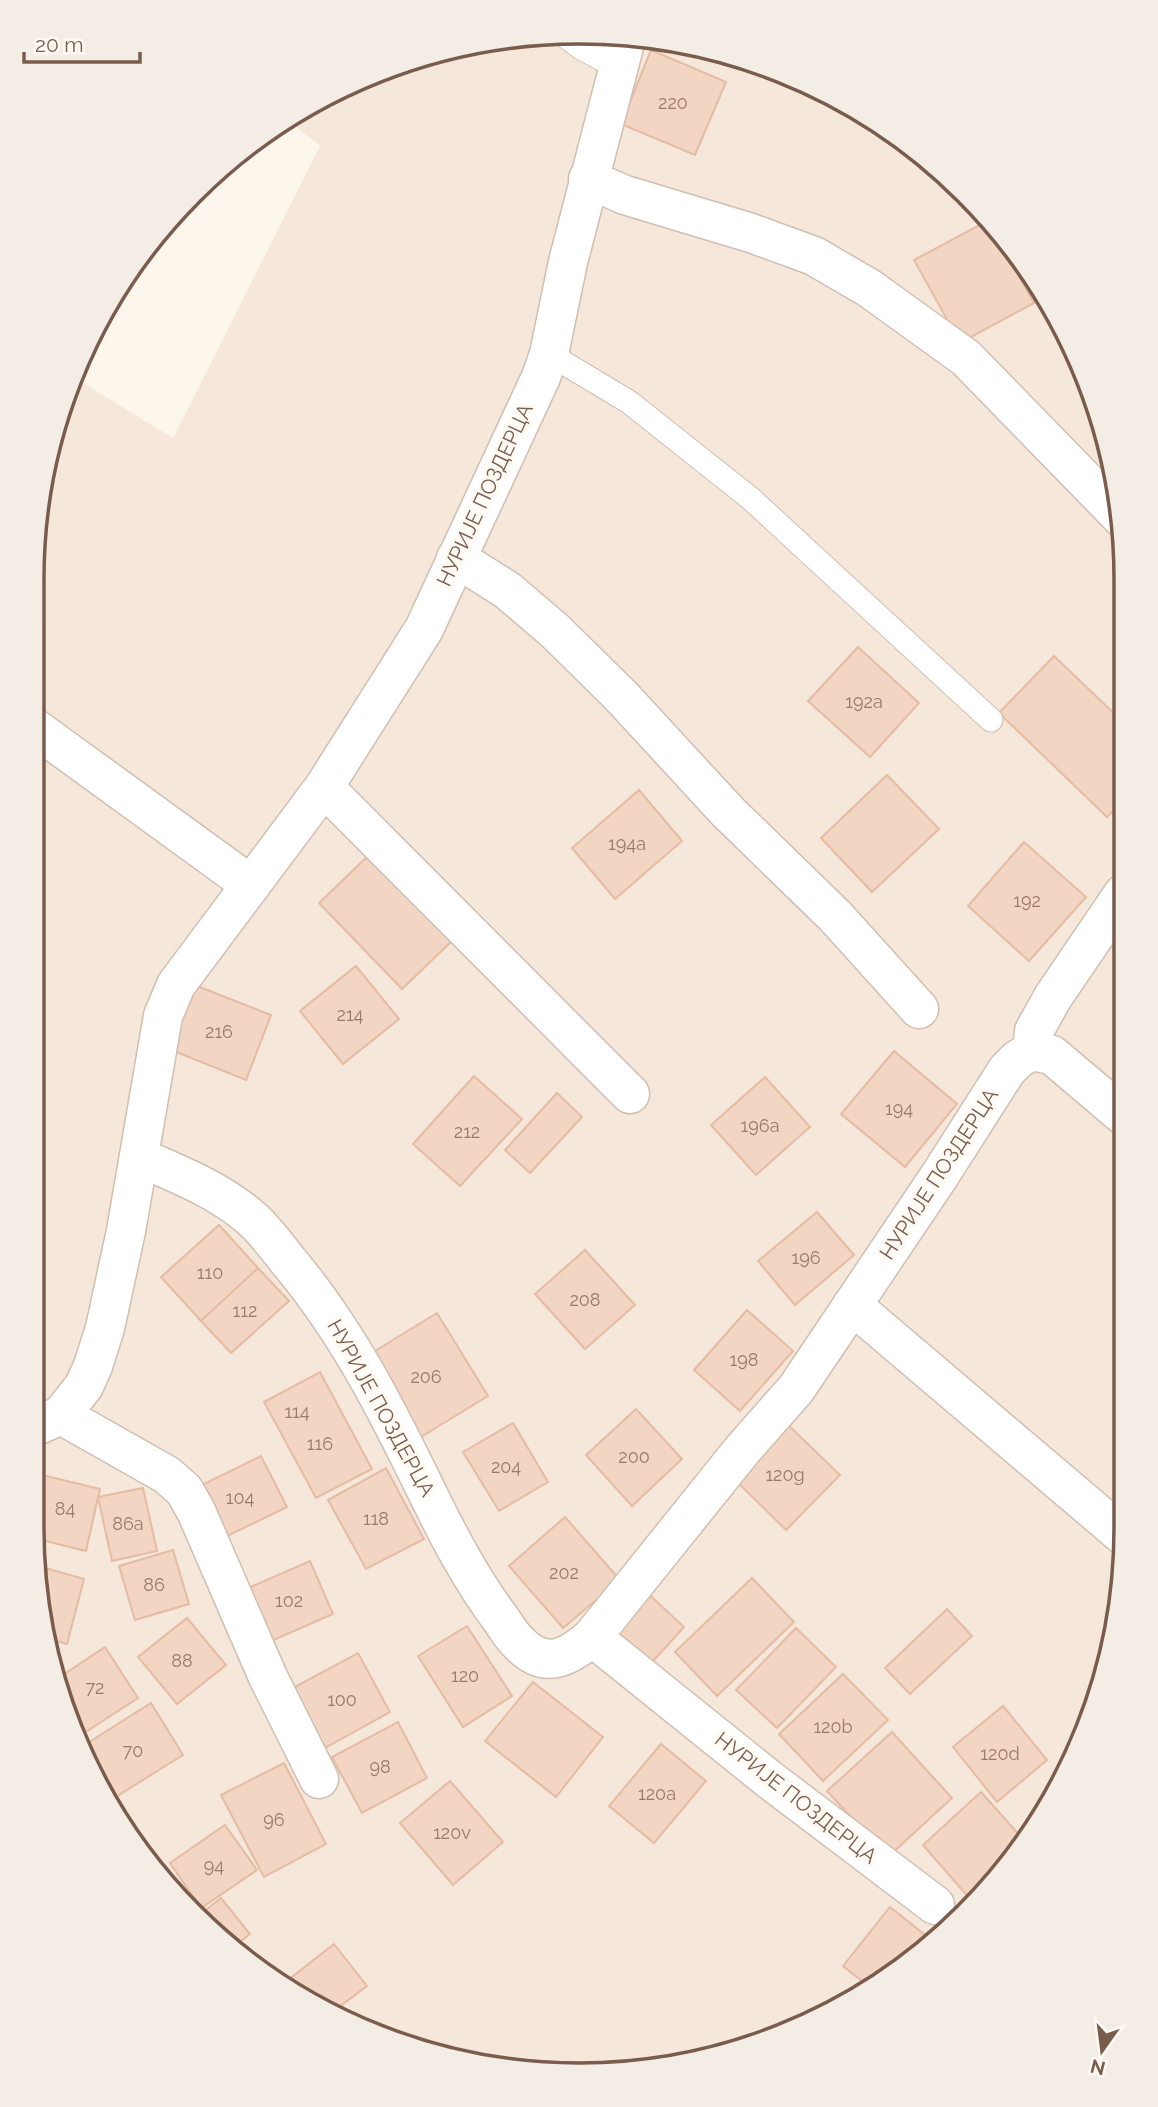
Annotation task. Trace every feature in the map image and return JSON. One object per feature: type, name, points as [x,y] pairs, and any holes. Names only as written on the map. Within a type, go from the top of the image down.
[{"type":"street","name":"НУРИЈЕ ПОЗДЕРЦА","points":[[318,1779],[268,1677],[196,1511],[184,1490],[167,1475],[46,1421],[84,1386],[105,1328],[167,1002],[189,967],[324,787],[424,629],[549,354],[588,179],[622,51]]},
{"type":"street","points":[[588,179],[625,195],[751,233],[814,256],[869,288],[966,358],[1109,505]]},
{"type":"street","points":[[456,558],[507,590],[555,631],[621,696],[728,812],[835,916],[919,1009]]},
{"type":"street","points":[[44,735],[251,886]]},
{"type":"street","points":[[324,787],[630,1094]]},
{"type":"street","points":[[1114,907],[1053,997],[1034,1031],[1032,1051],[1052,1055],[1114,1108]]},
{"type":"street","name":"НУРИЈЕ ПОЗДЕРЦА","points":[[139,1157],[201,1184],[251,1218],[308,1284],[362,1364],[479,1590],[519,1644],[533,1654],[549,1660],[565,1657],[592,1637],[743,1449],[796,1389],[834,1336],[1007,1070],[1018,1059],[1032,1051]]},
{"type":"street","points":[[852,1305],[1114,1528]]},
{"type":"street","name":"НУРИЈЕ ПОЗДЕРЦА","points":[[592,1637],[770,1780],[935,1905]]},
{"type":"lane","name":"НУРИЈЕ ПОЗДЕРЦА","points":[[576,44],[581,48],[622,51]]},
{"type":"lane","points":[[549,354],[629,402],[750,498],[991,720]]},
{"type":"shaded area","points":[[579,44],[649,48],[718,62],[784,84],[847,115],[905,154],[957,201],[1004,253],[1043,311],[1074,374],[1096,440],[1104,475],[1110,509],[1114,579],[1114,1528],[1110,1598],[1096,1667],[1074,1733],[1043,1796],[1004,1854],[932,1930],[876,1973],[816,2008],[751,2035],[683,2053],[649,2059],[579,2063],[509,2059],[475,2053],[440,2045],[374,2023],[311,1992],[282,1973],[253,1953],[201,1906],[154,1854],[134,1825],[115,1796],[84,1733],[62,1667],[54,1632],[48,1598],[44,1528],[44,579],[48,509],[54,475],[62,440],[81,382],[173,438],[320,146],[295,126],[342,99],[407,72],[440,62],[509,48]]},
{"type":"building","points":[[651,50],[726,82],[695,155],[621,124]]},
{"type":"building","points":[[980,225],[1004,253],[1034,303],[960,343],[914,260]]},
{"type":"building","points":[[858,647],[919,703],[870,757],[808,701]]},
{"type":"building","points":[[1054,656],[1114,713],[1114,810],[1107,817],[999,713]]},
{"type":"building","points":[[887,775],[939,829],[872,892],[821,838]]},
{"type":"building","points":[[639,790],[682,841],[615,899],[572,848]]},
{"type":"building","points":[[1024,842],[1086,897],[1029,961],[968,906]]},
{"type":"building","points":[[369,855],[452,941],[402,989],[319,903]]},
{"type":"building","points":[[356,966],[399,1019],[343,1064],[300,1011]]},
{"type":"building","points":[[192,984],[271,1015],[246,1080],[166,1048]]},
{"type":"building","points":[[894,1051],[957,1104],[905,1167],[841,1114]]},
{"type":"building","points":[[474,1076],[522,1119],[460,1186],[413,1144]]},
{"type":"building","points":[[765,1077],[810,1127],[756,1175],[711,1125]]},
{"type":"building","points":[[557,1093],[582,1117],[530,1173],[505,1150]]},
{"type":"building","points":[[817,1212],[854,1255],[795,1305],[758,1261]]},
{"type":"building","points":[[219,1225],[258,1268],[201,1321],[161,1277]]},
{"type":"building","points":[[585,1250],[635,1305],[585,1349],[535,1294]]},
{"type":"building","points":[[258,1268],[289,1301],[231,1353],[201,1321]]},
{"type":"building","points":[[747,1310],[793,1351],[740,1411],[694,1370]]},
{"type":"building","points":[[437,1313],[488,1396],[416,1440],[365,1357]]},
{"type":"building","points":[[320,1372],[372,1469],[316,1498],[264,1402]]},
{"type":"building","points":[[636,1409],[682,1459],[632,1506],[586,1455]]},
{"type":"building","points":[[783,1420],[840,1475],[786,1530],[730,1475]]},
{"type":"building","points":[[513,1423],[548,1482],[499,1511],[463,1452]]},
{"type":"building","points":[[261,1456],[287,1507],[219,1540],[194,1489]]},
{"type":"building","points":[[386,1468],[424,1539],[366,1569],[328,1500]]},
{"type":"building","points":[[44,1475],[100,1489],[86,1551],[44,1541]]},
{"type":"building","points":[[143,1488],[157,1551],[112,1561],[98,1497]]},
{"type":"building","points":[[565,1517],[620,1580],[563,1628],[509,1566]]},
{"type":"building","points":[[173,1550],[189,1604],[135,1620],[119,1566]]},
{"type":"building","points":[[310,1561],[333,1614],[269,1642],[246,1589]]},
{"type":"building","points":[[45,1568],[84,1579],[67,1644],[56,1641]]},
{"type":"building","points":[[752,1578],[794,1622],[717,1696],[675,1652]]},
{"type":"building","points":[[641,1587],[684,1627],[644,1671],[600,1630]]},
{"type":"building","points":[[947,1609],[972,1636],[910,1694],[885,1668]]},
{"type":"building","points":[[187,1618],[226,1665],[177,1704],[138,1657]]},
{"type":"building","points":[[467,1626],[512,1696],[463,1727],[418,1656]]},
{"type":"building","points":[[796,1628],[836,1667],[777,1728],[736,1690]]},
{"type":"building","points":[[105,1647],[138,1698],[84,1733],[64,1674]]},
{"type":"building","points":[[358,1653],[390,1712],[325,1748],[293,1688]]},
{"type":"building","points":[[843,1674],[888,1720],[823,1781],[779,1734]]},
{"type":"building","points":[[533,1682],[603,1737],[556,1797],[485,1741]]},
{"type":"building","points":[[151,1703],[183,1755],[116,1797],[88,1743]]},
{"type":"building","points":[[1003,1706],[1047,1760],[997,1802],[953,1747]]},
{"type":"building","points":[[398,1722],[427,1778],[362,1813],[332,1757]]},
{"type":"building","points":[[892,1732],[952,1798],[888,1857],[827,1791]]},
{"type":"building","points":[[661,1744],[706,1781],[654,1843],[609,1806]]},
{"type":"building","points":[[284,1763],[326,1844],[264,1877],[221,1795]]},
{"type":"building","points":[[450,1781],[503,1842],[453,1885],[400,1823]]},
{"type":"building","points":[[981,1792],[1018,1834],[1004,1854],[967,1896],[923,1845]]},
{"type":"building","points":[[225,1825],[257,1870],[202,1907],[170,1863]]},
{"type":"building","points":[[221,1898],[250,1934],[240,1942],[206,1910]]},
{"type":"building","points":[[890,1907],[926,1935],[863,1982],[843,1966]]},
{"type":"building","points":[[334,1944],[367,1986],[339,2007],[290,1978]]}]
